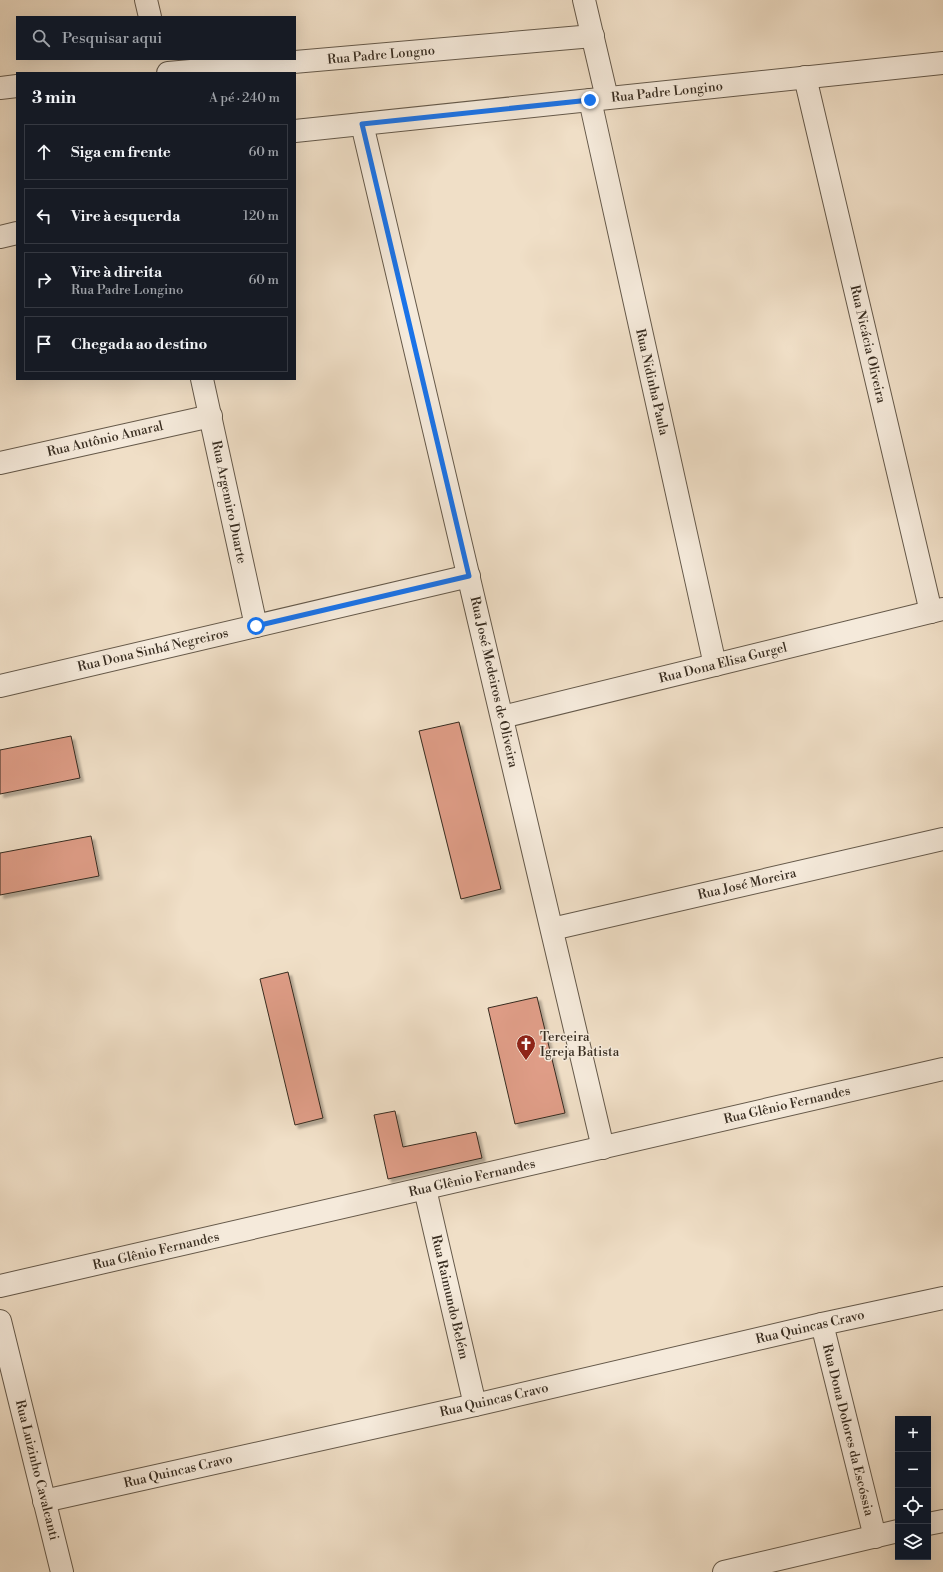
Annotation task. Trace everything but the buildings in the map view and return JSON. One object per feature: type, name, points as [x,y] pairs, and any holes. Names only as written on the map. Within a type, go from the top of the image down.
[{"type":"street","points":[[146,0],[150,16]]},
{"type":"street","name":"Rua Nidinha Paula","points":[[584,0],[593,36],[598,99],[715,665]]},
{"type":"street","name":"Rua Padre Longno","points":[[179,72],[593,36]]},
{"type":"street","points":[[160,60],[163,72]]},
{"type":"street","name":"Rua Padre Longino","points":[[296,131],[943,62]]},
{"type":"street","name":"Rua Nicácia Oliveira","points":[[805,77],[937,610]]},
{"type":"street","points":[[0,88],[16,86]]},
{"type":"street","name":"Rua José Medeiros de Oliveira","points":[[362,124],[603,1148]]},
{"type":"street","points":[[0,237],[16,233]]},
{"type":"street","name":"Rua Argemiro Duarte","points":[[202,380],[256,626]]},
{"type":"street","name":"Rua Antônio Amaral","points":[[0,463],[210,416]]},
{"type":"street","name":"Rua Dona Sinhá Negreiros","points":[[0,686],[469,576]]},
{"type":"street","name":"Rua Dona Elisa Gurgel","points":[[502,717],[937,610]]},
{"type":"street","name":"Rua José Moreira","points":[[552,929],[943,839]]},
{"type":"street","name":"Rua Glênio Fernandes","points":[[0,1286],[943,1069]]},
{"type":"street","name":"Rua Raimundo Belém","points":[[425,1189],[475,1405]]},
{"type":"street","name":"Rua Quincas Cravo","points":[[44,1501],[475,1405],[822,1324],[943,1298]]},
{"type":"street","name":"Rua Luizinho Cavalcanti","points":[[0,1321],[62,1572]]},
{"type":"street","name":"Rua Dona Dolores da Escóssia","points":[[822,1324],[875,1537]]},
{"type":"street","points":[[931,1523],[943,1521]]},
{"type":"street","points":[[724,1572],[895,1532]]},
{"type":"place","name":"Terceira Igreja Batista","points":[[526,1061]]},
{"type":"route","points":[[256,626],[469,576],[362,124],[590,100]]}]
